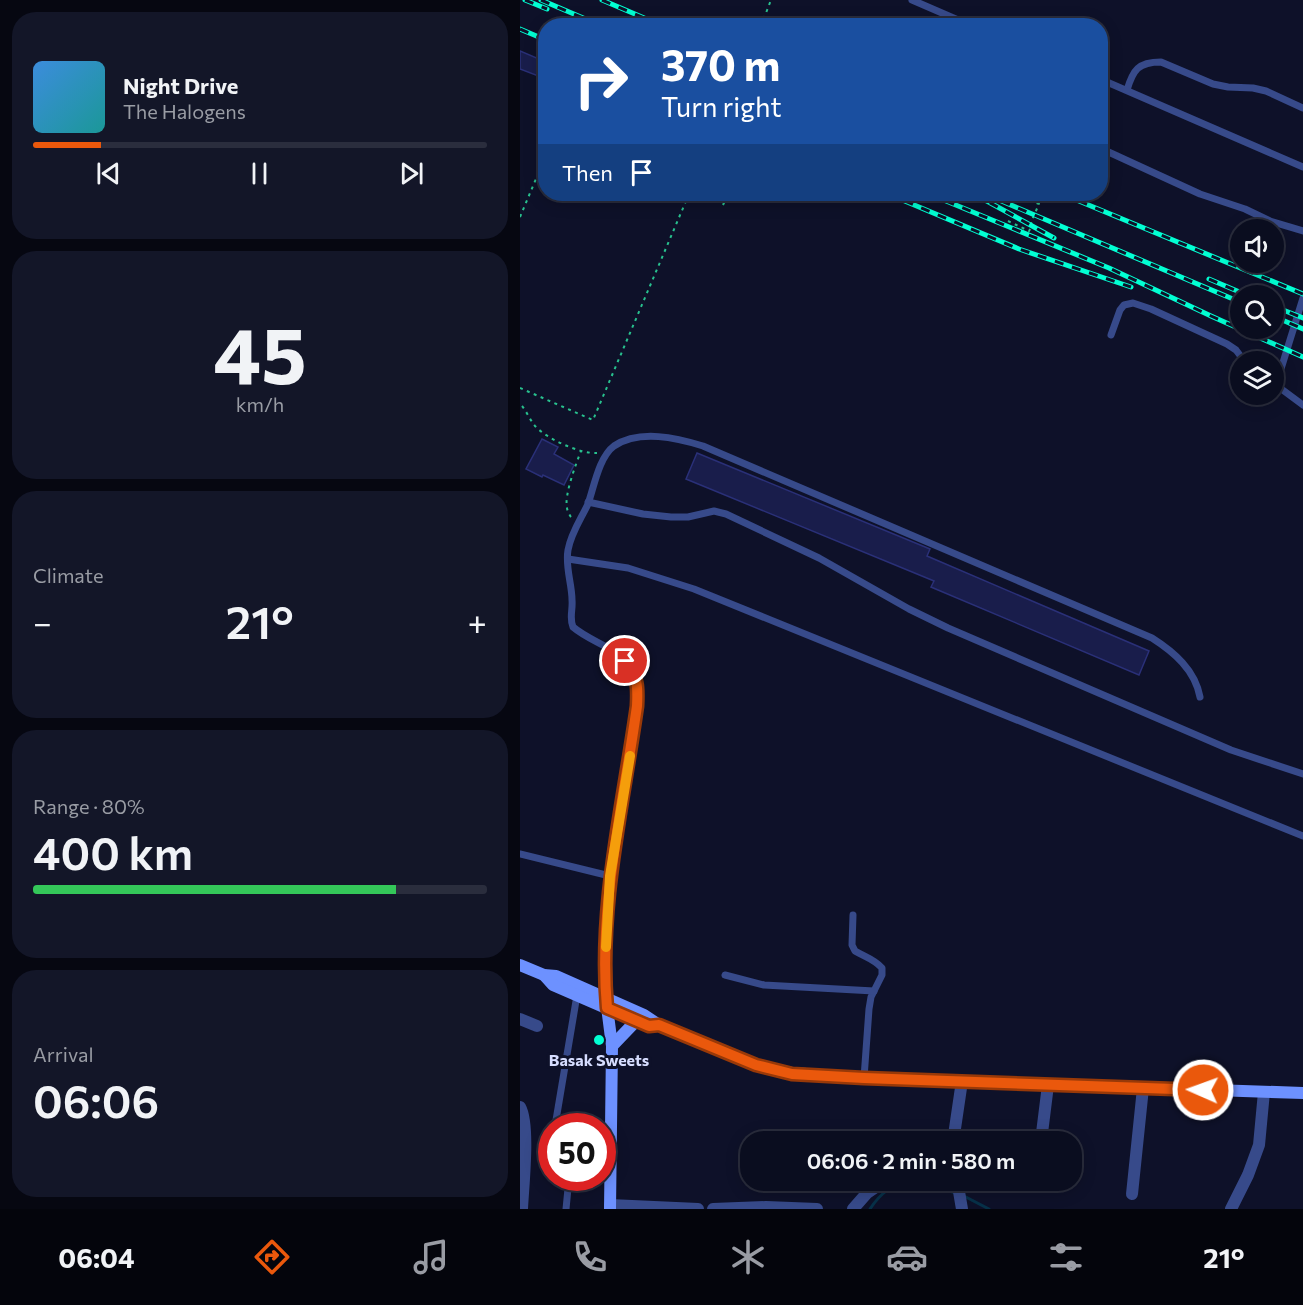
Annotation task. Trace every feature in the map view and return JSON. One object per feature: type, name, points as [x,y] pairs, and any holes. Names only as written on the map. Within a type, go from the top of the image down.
[{"type":"main road","points":[[520,965],[544,975],[556,976],[636,1021],[649,1026],[659,1025]]},
{"type":"main road","points":[[544,975],[553,985],[577,995],[644,1015],[659,1025],[740,1059],[773,1070],[812,1076],[1303,1093]]},
{"type":"main road","points":[[603,1003],[612,1046],[610,1207]]},
{"type":"main road","points":[[612,1046],[636,1021]]},
{"type":"street","points":[[520,1019],[537,1026]]},
{"type":"street","points":[[955,1131],[962,1082]]},
{"type":"street","points":[[1042,1131],[1048,1085]]},
{"type":"street","points":[[1132,1194],[1143,1088]]},
{"type":"street","points":[[1233,1206],[1259,1145],[1264,1092]]},
{"type":"street","points":[[520,1107],[526,1125],[522,1209]]},
{"type":"street","points":[[853,1209],[870,1191]]},
{"type":"street","points":[[959,1191],[962,1207]]},
{"type":"street","points":[[610,1207],[698,1209]]},
{"type":"street","points":[[713,1209],[766,1207],[817,1209]]},
{"type":"lane","points":[[912,0],[954,18]]},
{"type":"lane","points":[[1127,90],[1132,75],[1140,66],[1161,62],[1213,84],[1266,91],[1303,108]]},
{"type":"lane","points":[[1108,82],[1303,167]]},
{"type":"lane","points":[[1108,152],[1206,196],[1303,231]]},
{"type":"lane","points":[[1284,356],[1303,298]]},
{"type":"lane","points":[[1111,335],[1120,310],[1124,305],[1133,303],[1227,344],[1237,351]]},
{"type":"lane","points":[[1284,392],[1303,405]]},
{"type":"lane","points":[[603,1003],[610,876],[638,688],[634,674],[625,661],[608,647],[573,627],[570,619],[573,602],[568,549],[605,457],[615,446],[624,441],[664,436],[703,446],[1152,638],[1168,648],[1187,668],[1199,691],[1200,698]]},
{"type":"lane","points":[[588,502],[643,514],[688,517],[714,511],[726,514],[819,558],[909,609],[948,628],[1231,750],[1303,774]]},
{"type":"lane","points":[[568,560],[628,568],[694,589],[1303,836]]},
{"type":"lane","points":[[520,854],[610,876]]},
{"type":"lane","points":[[853,915],[852,945],[855,951],[871,958],[882,968],[880,981],[874,991],[869,1009],[864,1078]]},
{"type":"lane","points":[[725,975],[764,985],[874,991]]},
{"type":"lane","points":[[557,1113],[577,995]]},
{"type":"lane","points":[[566,1209],[568,1191]]},
{"type":"path","points":[[764,18],[771,0]]},
{"type":"path","points":[[520,217],[538,174]]},
{"type":"path","points":[[520,388],[593,420],[686,201]]},
{"type":"path","points":[[723,205],[725,201]]},
{"type":"path","points":[[1008,221],[1029,231],[1039,204],[1032,201]]},
{"type":"path","points":[[522,406],[537,429],[581,451],[596,452],[605,457]]},
{"type":"path","points":[[577,523],[570,516],[567,498],[581,451]]},
{"type":"building","points":[[520,51],[538,59],[538,76],[520,69]]},
{"type":"building","points":[[542,439],[558,447],[554,454],[574,465],[564,485],[526,469]]},
{"type":"building","points":[[697,453],[930,549],[927,556],[1149,651],[1139,675],[931,587],[934,581],[686,479]]},
{"type":"waterway","points":[[870,1209],[879,1197],[898,1184],[919,1183],[956,1193]]},
{"type":"waterway","points":[[962,1195],[989,1209]]},
{"type":"railway","points":[[525,0],[547,9]]},
{"type":"railway","points":[[541,0],[583,18]]},
{"type":"railway","points":[[602,0],[644,18]]},
{"type":"railway","points":[[520,29],[538,37]]},
{"type":"railway","points":[[905,201],[1019,249],[1131,287]]},
{"type":"railway","points":[[946,201],[1109,268],[1303,357]]},
{"type":"railway","points":[[987,201],[1054,238]]},
{"type":"railway","points":[[1002,201],[1230,298]]},
{"type":"railway","points":[[1079,201],[1303,294]]},
{"type":"railway","points":[[1209,279],[1230,288]]},
{"type":"railway","points":[[1284,310],[1303,318]]},
{"type":"railway","points":[[1284,321],[1303,329]]},
{"type":"slow traffic","points":[[606,947],[610,876],[630,756]]},
{"type":"place","name":"Basak Sweets","points":[[599,1040]]},
{"type":"route","points":[[625,661],[634,674],[638,688],[632,743],[610,876],[606,936],[607,1008],[649,1026],[659,1025],[756,1065],[792,1074],[1203,1090]]}]
